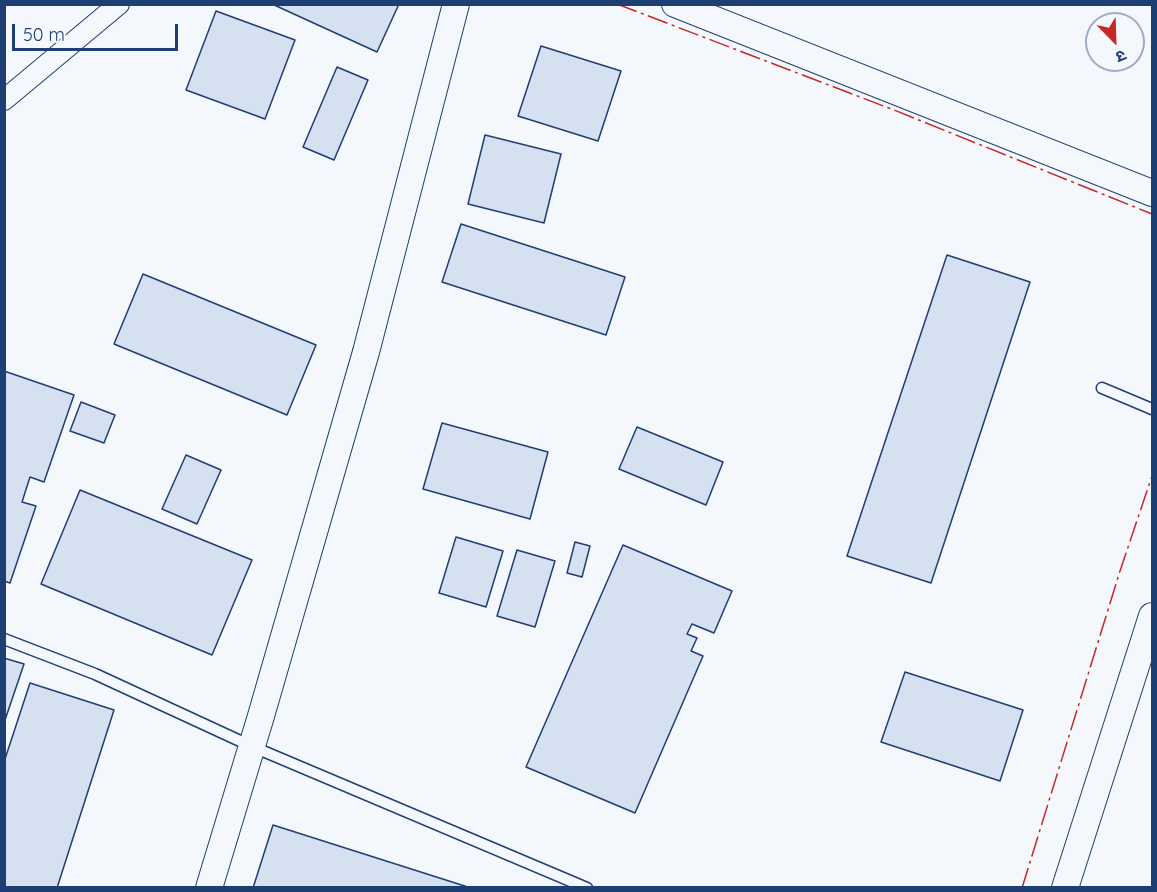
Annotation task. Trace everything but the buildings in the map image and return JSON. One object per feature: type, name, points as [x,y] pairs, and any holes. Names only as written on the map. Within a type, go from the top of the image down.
[{"type":"street","points":[[4,100],[119,4]]},
{"type":"street","points":[[209,888],[366,352],[456,4]]},
{"type":"street","points":[[675,4],[1152,193]]},
{"type":"street","points":[[1065,888],[1152,616]]},
{"type":"lane","points":[[1102,388],[1152,409]]},
{"type":"lane","points":[[4,639],[95,674],[251,746],[587,888]]},
{"type":"power","points":[[617,4],[894,110],[1152,214]]},
{"type":"power","points":[[1022,888],[1120,571],[1152,476]]}]
